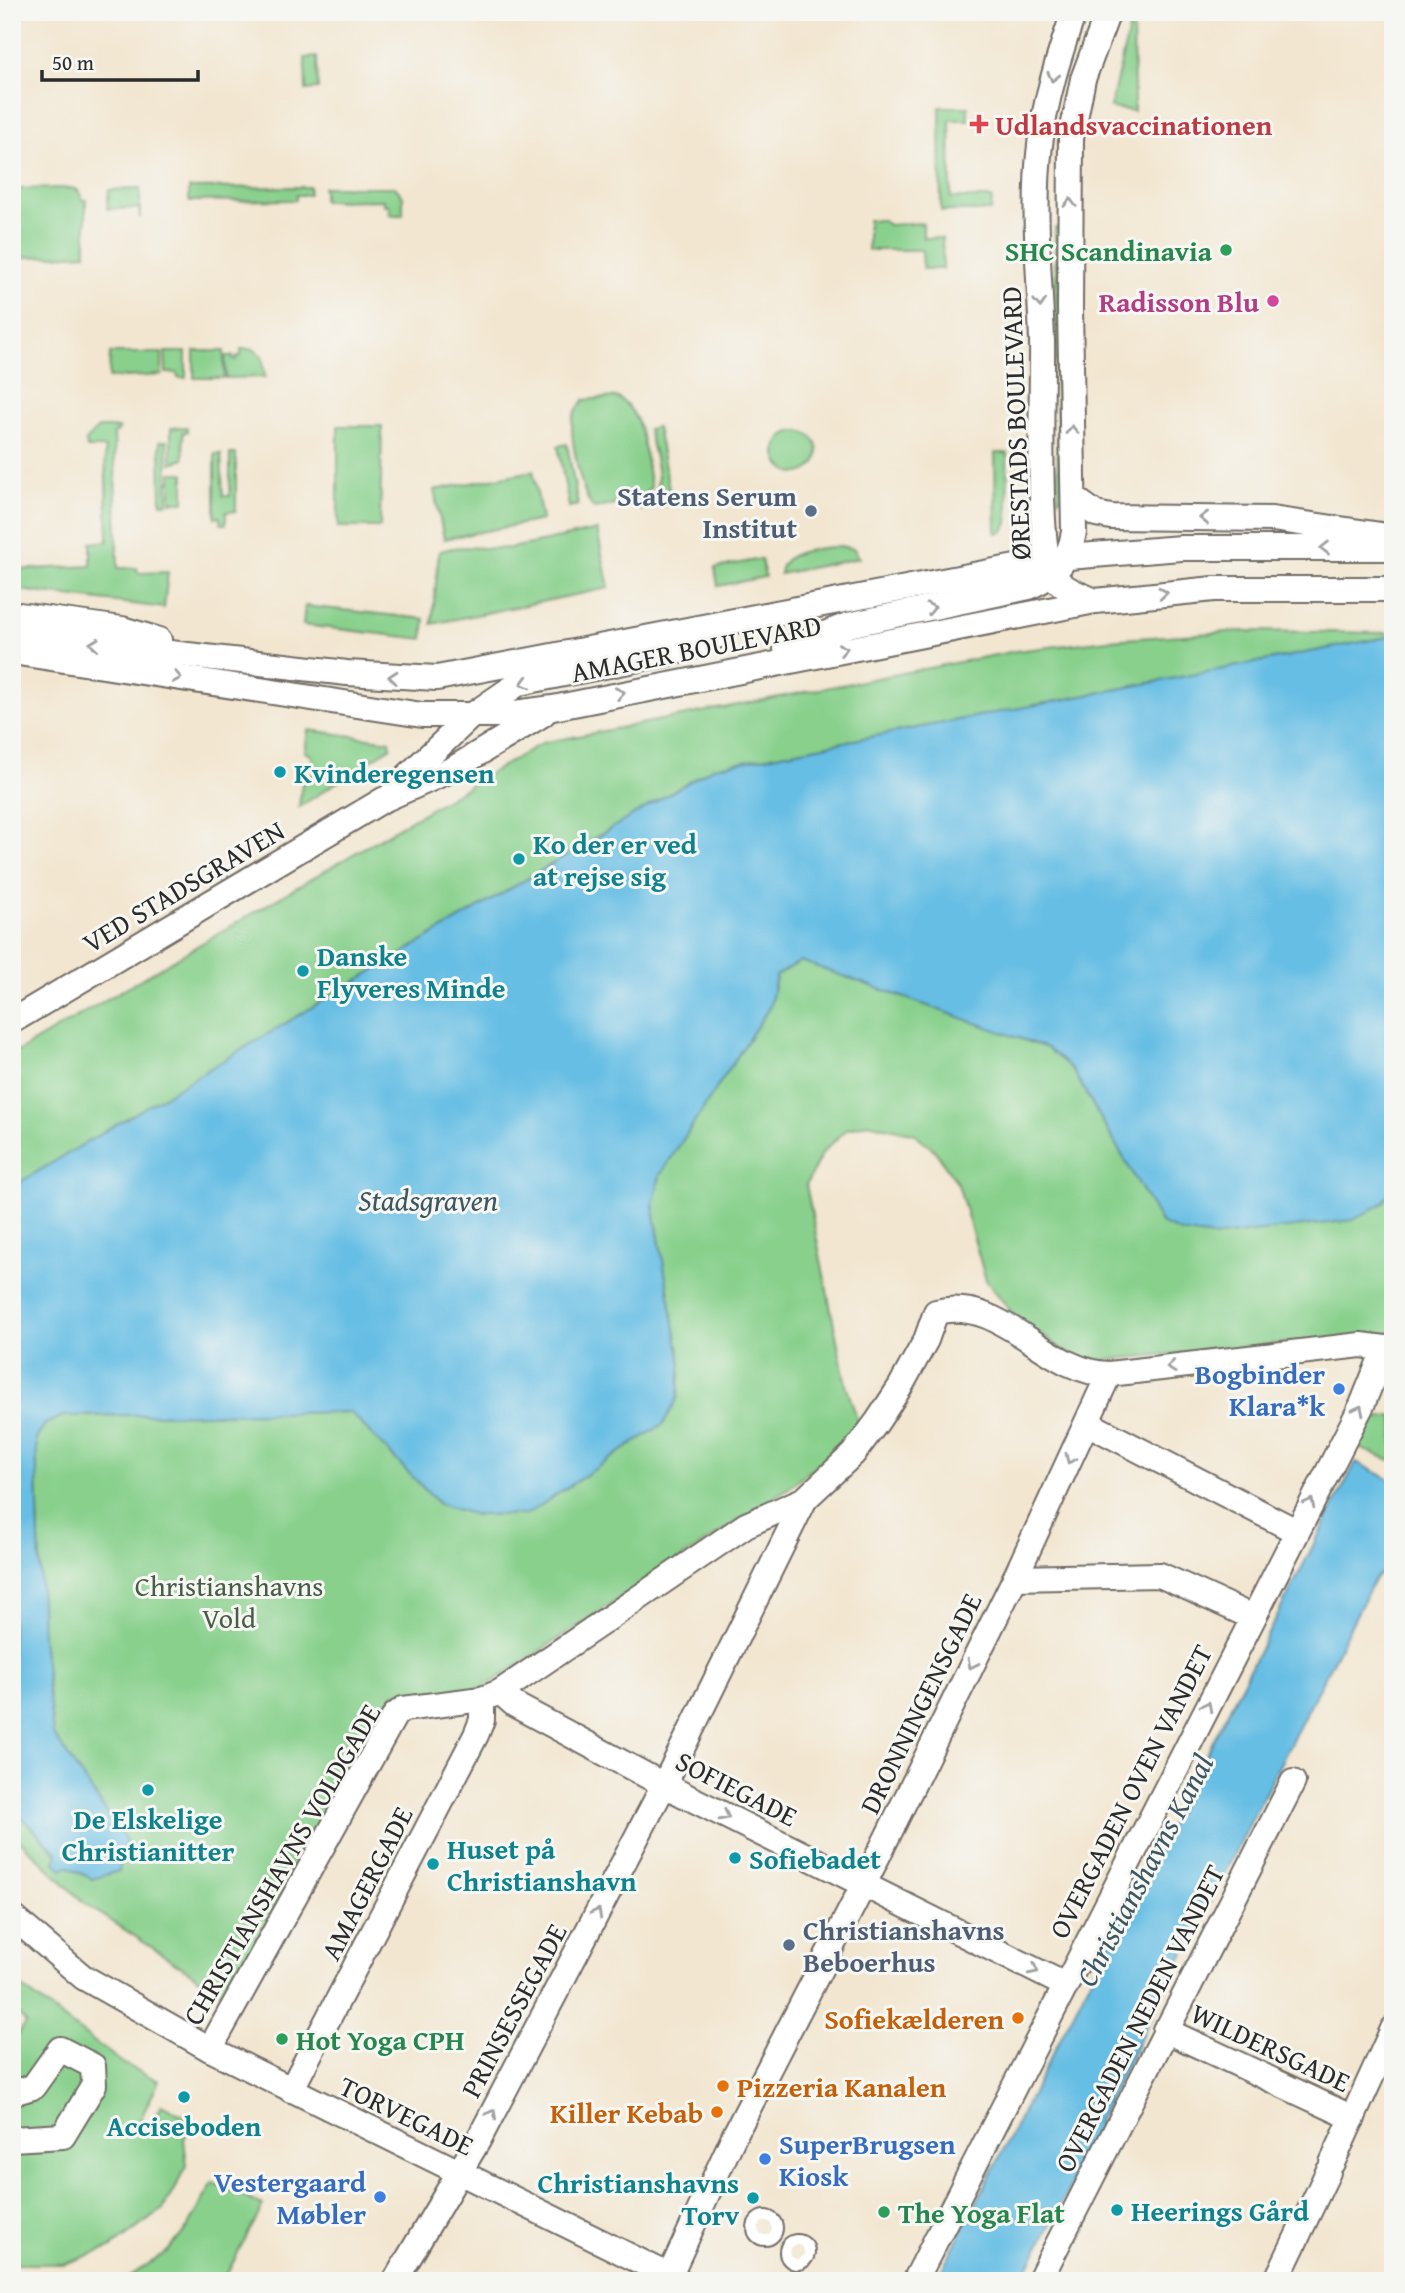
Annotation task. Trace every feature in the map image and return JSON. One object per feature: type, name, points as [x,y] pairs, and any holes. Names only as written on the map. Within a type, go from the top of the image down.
[{"type":"street","name":"ØRESTADS BOULEVARD","points":[[1074,12],[1052,77],[1040,146],[1035,226],[1056,564],[1063,587],[1095,601]]},
{"type":"street","name":"ØRESTADS BOULEVARD","points":[[1056,564],[1074,532],[1070,138],[1083,79],[1108,12]]},
{"type":"street","points":[[1074,498],[1096,514],[1111,517],[1272,519],[1393,537]]},
{"type":"street","name":"AMAGER BOULEVARD","points":[[12,635],[347,673],[437,678],[778,612],[1056,564],[1181,548],[1393,548]]},
{"type":"street","points":[[726,672],[848,625],[1016,590],[1056,564]]},
{"type":"street","name":"AMAGER BOULEVARD","points":[[12,652],[393,711],[471,716],[553,708],[1095,601],[1214,589],[1393,589]]},
{"type":"street","name":"VED STADSGRAVEN","points":[[383,800],[471,716],[519,683],[684,650],[778,612]]},
{"type":"street","points":[[12,614],[122,628],[206,655]]},
{"type":"street","name":"VED STADSGRAVEN","points":[[12,1021],[383,800],[453,769],[553,708]]},
{"type":"street","name":"CHRISTIANSHAVNS VOLDGADE","points":[[210,2049],[395,1715],[402,1709],[491,1695],[746,1525],[805,1499],[853,1454],[885,1410],[926,1340],[936,1312],[955,1307],[975,1311],[1005,1325],[1089,1374],[1109,1374],[1361,1345]]},
{"type":"street","name":"OVERGADEN OVEN VANDET","points":[[915,2281],[1362,1405],[1385,1348],[1361,1345]]},
{"type":"street","name":"DRONNINGENSGADE","points":[[672,2279],[734,2136],[864,1884],[1014,1577],[1109,1374]]},
{"type":"street","points":[[1087,1423],[1296,1531]]},
{"type":"street","name":"PRINSESSEGADE","points":[[395,2281],[436,2207],[460,2175],[664,1785],[805,1499]]},
{"type":"street","points":[[1014,1577],[1156,1575],[1174,1580],[1252,1617]]},
{"type":"street","name":"SOFIEGADE","points":[[491,1695],[515,1705],[664,1785],[1065,1985]]},
{"type":"street","name":"AMAGERGADE","points":[[291,2091],[476,1735],[491,1695]]},
{"type":"street","name":"OVERGADEN NEDEN VANDET","points":[[1039,2281],[1293,1782]]},
{"type":"street","name":"TORVEGADE","points":[[12,1916],[83,1976],[210,2049],[672,2279]]},
{"type":"street","name":"WILDERSGADE","points":[[1276,2281],[1393,2029]]},
{"type":"street","name":"WILDERSGADE","points":[[1165,2030],[1353,2118]]},
{"type":"street","points":[[12,2093],[33,2087],[60,2049],[93,2066],[93,2085],[63,2136],[12,2139]]},
{"type":"green space","points":[[1133,12],[1134,111],[1110,108]]},
{"type":"green space","points":[[317,57],[318,89],[306,90],[305,58]]},
{"type":"green space","points":[[940,107],[968,107],[968,120],[950,120],[951,198],[992,198],[991,211],[941,211]]},
{"type":"green space","points":[[309,187],[309,195],[296,195],[296,200],[189,201],[189,188]]},
{"type":"green space","points":[[323,187],[395,187],[403,196],[403,215],[390,215],[389,205],[384,205],[384,200],[323,201]]},
{"type":"green space","points":[[12,189],[78,190],[83,200],[86,200],[86,254],[14,258]]},
{"type":"green space","points":[[140,189],[140,219],[139,208],[107,209],[109,190]]},
{"type":"green space","points":[[868,220],[883,220],[888,225],[923,223],[923,238],[942,238],[943,269],[923,269],[922,250],[868,250]]},
{"type":"green space","points":[[1061,227],[1063,497],[1058,499],[1055,228]]},
{"type":"green space","points":[[241,349],[253,349],[262,356],[265,377],[226,378],[225,356],[233,356],[233,360],[236,360],[237,356],[241,356]]},
{"type":"green space","points":[[194,351],[224,351],[224,378],[194,378]]},
{"type":"green space","points":[[165,352],[186,352],[186,378],[178,378],[177,373],[166,373]]},
{"type":"green space","points":[[110,353],[162,353],[162,375],[109,378]]},
{"type":"green space","points":[[616,397],[626,404],[638,424],[651,487],[636,502],[594,508],[585,493],[578,466],[573,419],[584,400]]},
{"type":"green space","points":[[338,426],[382,426],[380,527],[338,527]]},
{"type":"green space","points":[[187,427],[187,432],[183,432],[184,459],[171,463],[171,428]]},
{"type":"green space","points":[[657,427],[672,504],[639,510],[655,494],[658,474],[648,429]]},
{"type":"green space","points":[[98,428],[119,428],[118,432],[114,433],[118,568],[137,568],[138,573],[168,572],[164,608],[12,589],[13,570],[91,566],[91,543],[108,541],[105,448],[87,448],[86,441]]},
{"type":"green space","points":[[797,431],[812,437],[818,452],[812,467],[797,473],[782,467],[776,452],[782,437]]},
{"type":"green space","points":[[160,441],[167,441],[168,503],[161,503]]},
{"type":"green space","points":[[567,444],[578,505],[569,507],[558,446]]},
{"type":"green space","points":[[995,453],[1007,453],[1008,524],[1002,532],[996,533]]},
{"type":"green space","points":[[215,454],[221,454],[223,496],[230,496],[230,454],[236,454],[236,511],[226,512],[226,524],[221,524],[220,517],[215,518]]},
{"type":"green space","points":[[533,471],[542,520],[444,539],[434,490]]},
{"type":"green space","points":[[171,473],[184,473],[184,502],[171,502]]},
{"type":"green space","points":[[597,530],[609,588],[432,624],[439,552],[465,547],[510,548]]},
{"type":"green space","points":[[840,546],[854,549],[859,558],[780,574],[787,559],[803,551]]},
{"type":"green space","points":[[761,559],[765,577],[718,586],[715,568]]},
{"type":"green space","points":[[305,606],[425,619],[423,639],[303,625]]},
{"type":"green space","points":[[1243,631],[1393,633],[1393,636],[714,767],[12,1187],[12,1055],[542,743],[1016,651],[1108,640]]},
{"type":"green space","points":[[308,730],[390,741],[391,747],[299,807],[302,783],[310,778],[314,768],[311,755],[305,752]]},
{"type":"green space","name":"Christianshavns Vold","points":[[801,961],[1047,1048],[1072,1069],[1162,1224],[1383,1203],[1393,1185],[1393,1333],[1083,1362],[1018,1320],[986,1280],[958,1184],[935,1151],[915,1134],[868,1123],[847,1129],[822,1153],[806,1185],[846,1385],[858,1422],[855,1433],[790,1487],[483,1688],[408,1697],[394,1693],[226,1996],[84,1903],[12,1833],[12,1807],[68,1866],[92,1879],[126,1841],[53,1734],[42,1638],[36,1438],[45,1424],[63,1416],[350,1412],[439,1504],[476,1515],[527,1514],[664,1423],[681,1363],[653,1204],[660,1175],[770,1006],[776,976]]},
{"type":"green space","points":[[1393,1416],[1393,1461],[1359,1448],[1374,1418]]},
{"type":"green space","points":[[12,1980],[124,2064],[159,2081],[140,2120],[151,2124],[161,2105],[193,2120],[184,2139],[187,2166],[163,2209],[110,2248],[64,2264],[12,2264],[12,2042],[26,2023],[12,2007]]},
{"type":"green space","points":[[213,2182],[263,2206],[223,2281],[123,2281],[168,2251],[189,2226]]},
{"type":"water","name":"Stadsgraven","points":[[1393,636],[1393,1185],[1383,1203],[1353,1220],[1212,1237],[1181,1232],[1162,1224],[1072,1069],[1047,1048],[801,961],[776,976],[770,1006],[660,1175],[653,1204],[681,1363],[678,1397],[664,1423],[527,1514],[476,1515],[439,1504],[350,1412],[63,1416],[45,1424],[36,1439],[42,1638],[53,1734],[126,1841],[119,1871],[92,1879],[68,1866],[63,1870],[55,1862],[58,1854],[12,1807],[12,1187],[714,767]]},
{"type":"water","name":"Christianshavns Kanal","points":[[1356,1462],[1393,1481],[1393,1571],[1379,1575],[1374,1580],[1097,2123],[1102,2126],[1021,2281],[936,2281]]},
{"type":"place","name":"Udlandsvaccinationen","points":[[979,124]]},
{"type":"place","name":"SHC Scandinavia","points":[[1226,250]]},
{"type":"place","name":"Radisson Blu","points":[[1273,301]]},
{"type":"place","name":"Statens Serum Institut","points":[[811,511]]},
{"type":"place","name":"Kvinderegensen","points":[[280,772]]},
{"type":"place","name":"Ko der er ved at rejse sig","points":[[519,859]]},
{"type":"place","name":"Danske Flyveres Minde","points":[[303,971]]},
{"type":"place","name":"Bogbinder Klara*k","points":[[1339,1389]]},
{"type":"place","name":"De Elskelige Christianitter","points":[[148,1790]]},
{"type":"place","name":"Sofiebadet","points":[[735,1858]]},
{"type":"place","name":"Huset på Christianshavn","points":[[433,1864]]},
{"type":"place","name":"Christianshavns Beboerhus","points":[[789,1945]]},
{"type":"place","name":"Sofiekælderen","points":[[1018,2018]]},
{"type":"place","name":"Hot Yoga CPH","points":[[282,2039]]},
{"type":"place","name":"Pizzeria Kanalen","points":[[723,2086]]},
{"type":"place","name":"Acciseboden","points":[[184,2097]]},
{"type":"place","name":"Killer Kebab","points":[[717,2112]]},
{"type":"place","name":"SuperBrugsen Kiosk","points":[[765,2159]]},
{"type":"place","name":"Vestergaard Møbler","points":[[380,2197]]},
{"type":"place","name":"Christianshavns Torv","points":[[753,2198]]},
{"type":"place","name":"Heerings Gård","points":[[1117,2210]]},
{"type":"place","name":"The Yoga Flat","points":[[884,2212]]}]
